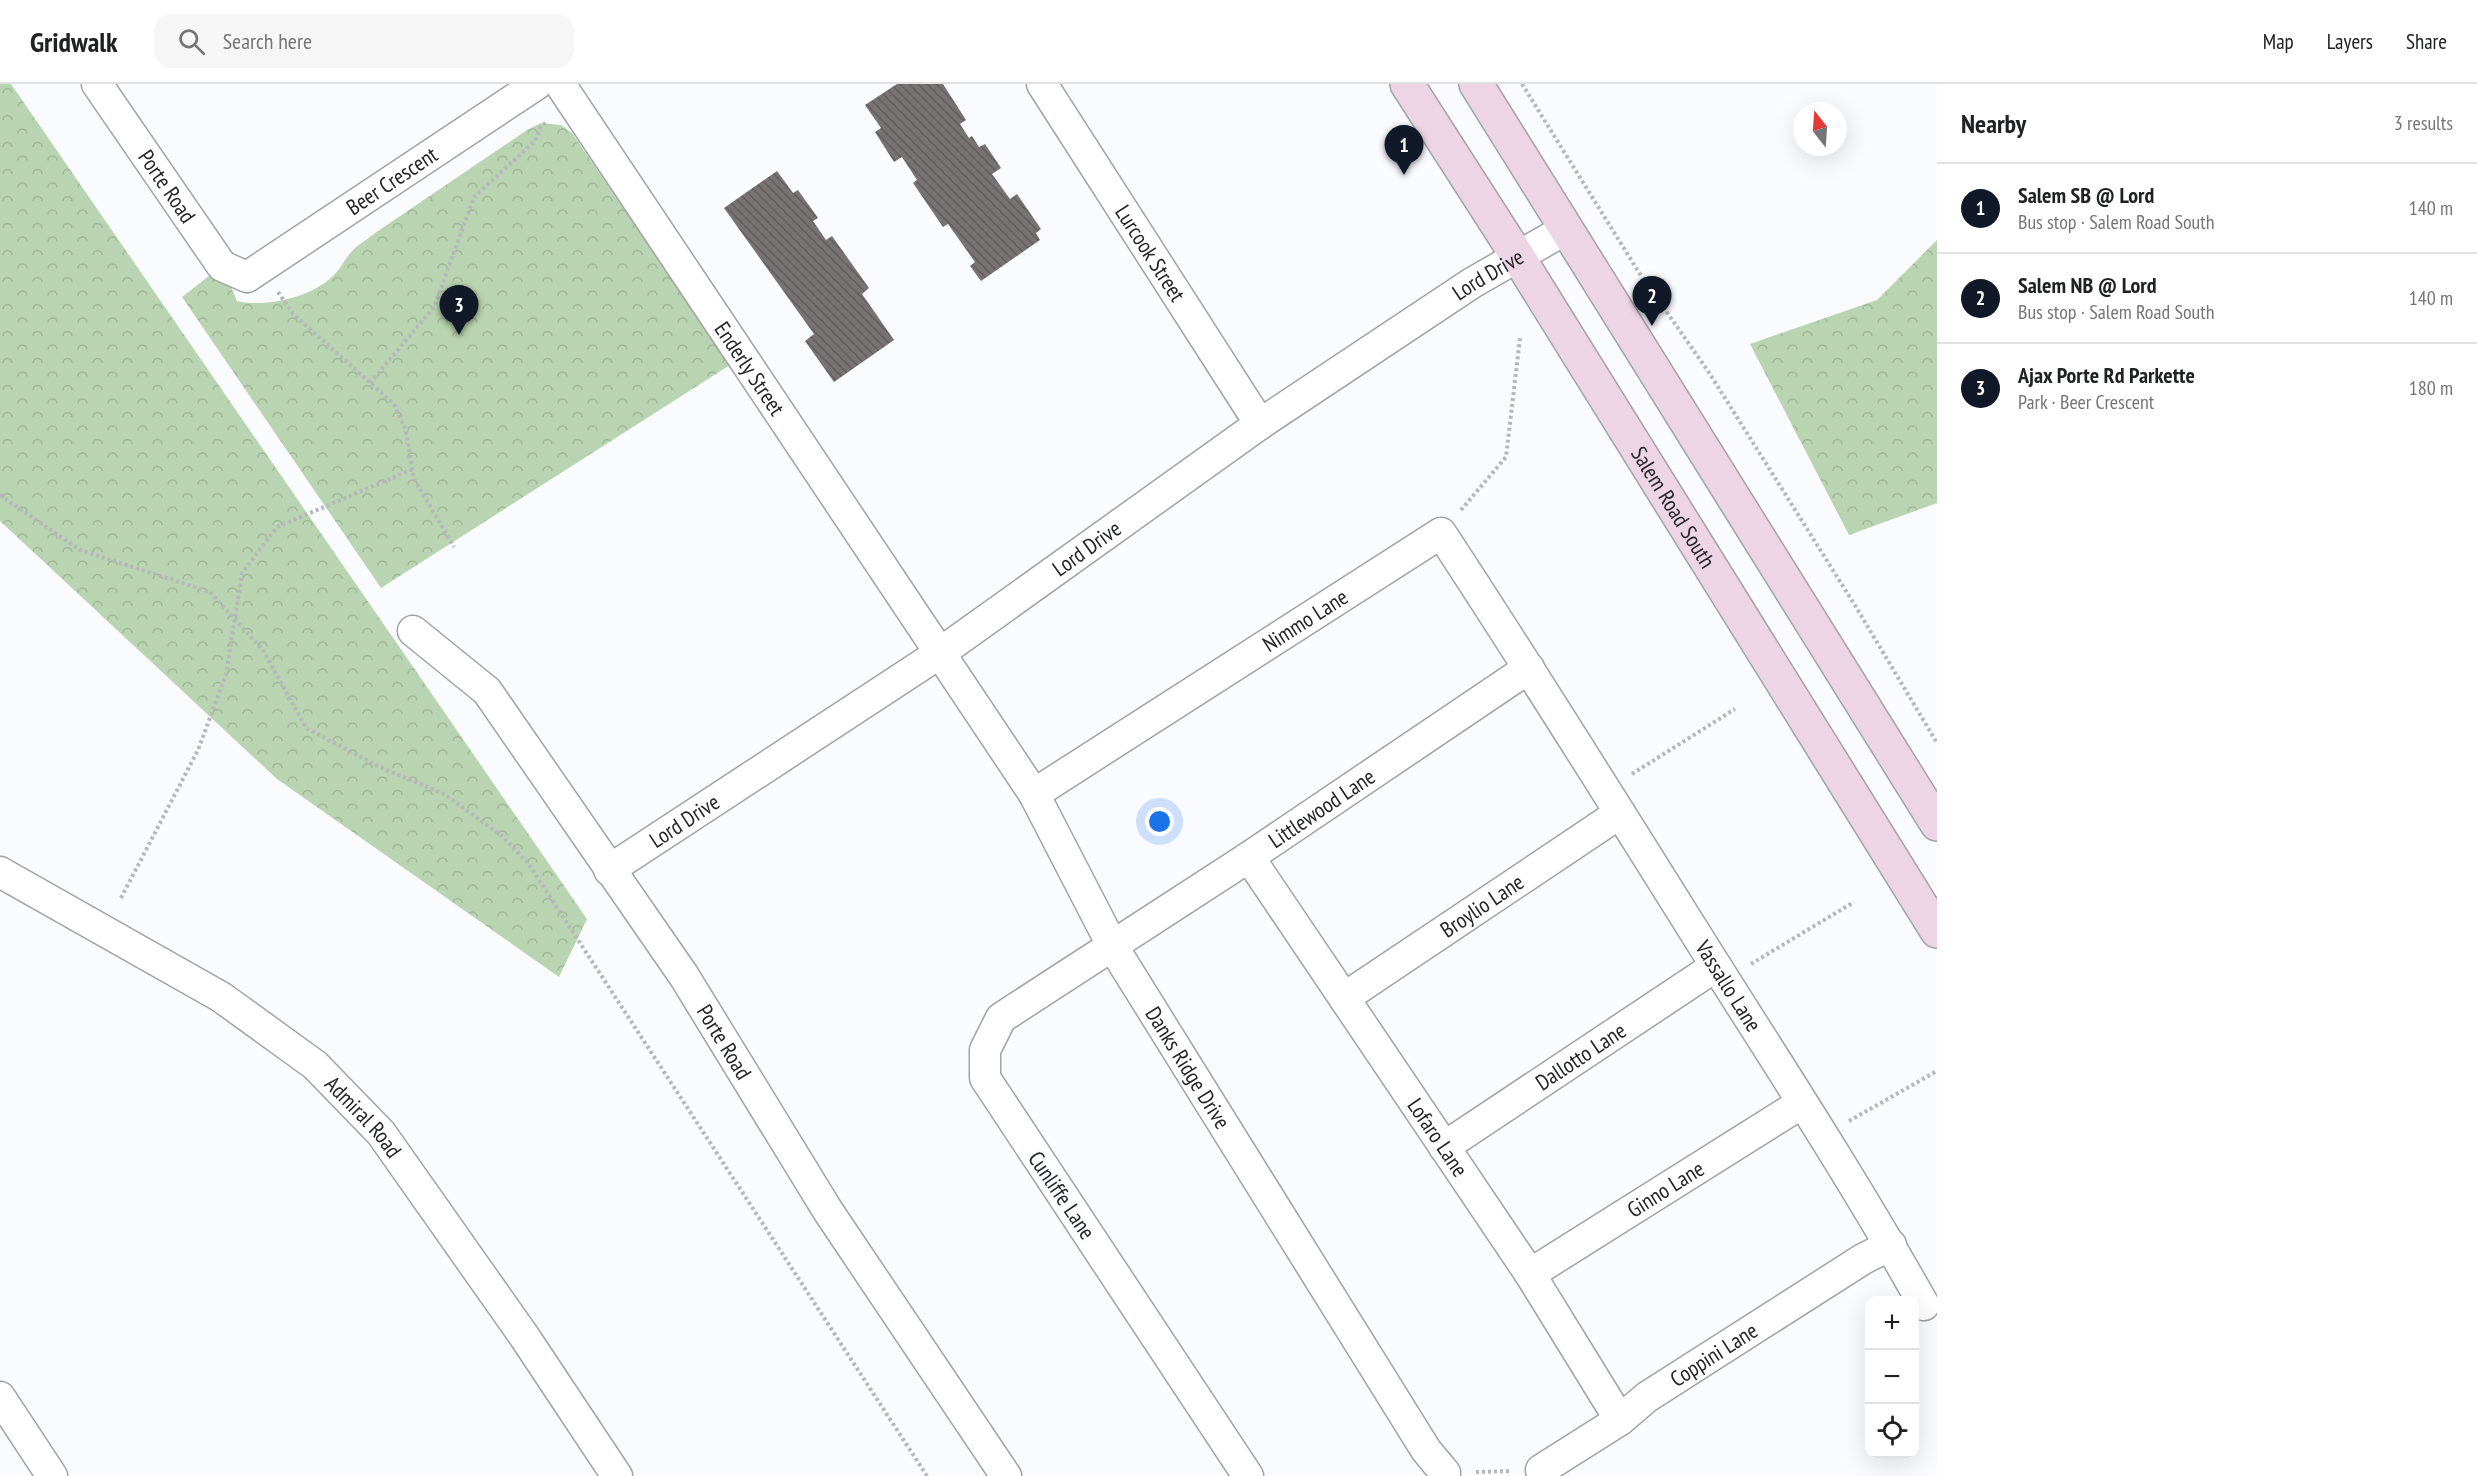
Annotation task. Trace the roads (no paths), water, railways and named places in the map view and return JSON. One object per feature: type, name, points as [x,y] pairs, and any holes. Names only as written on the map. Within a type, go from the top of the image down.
[{"type":"main road","name":"Salem Road South","points":[[1407,84],[1518,257],[1937,931]]},
{"type":"main road","points":[[1476,84],[1937,825]]},
{"type":"street","name":"Porte Road","points":[[97,84],[222,266],[247,277]]},
{"type":"street","name":"Beer Crescent","points":[[247,277],[537,84]]},
{"type":"street","name":"Lurcook Street","points":[[1042,84],[1260,423]]},
{"type":"street","name":"Enderly Street","points":[[567,94],[940,653]]},
{"type":"street","name":"Lord Drive","points":[[609,870],[940,653],[1260,423],[1473,283],[1566,229]]},
{"type":"street","name":"Nimmo Lane","points":[[1034,794],[1441,533],[1529,668]]},
{"type":"street","name":"Porte Road","points":[[413,631],[487,691],[684,976],[828,1211],[1006,1476]]},
{"type":"street","name":"Danks Ridge Drive","points":[[940,653],[1034,794],[1113,947],[1426,1450],[1445,1475]]},
{"type":"street","name":"Vassallo Lane","points":[[1529,668],[1891,1245],[1924,1305]]},
{"type":"street","name":"Littlewood Lane","points":[[1113,947],[1529,668]]},
{"type":"street","name":"Broylio Lane","points":[[1344,998],[1613,802]]},
{"type":"street","name":"Lofaro Lane","points":[[1248,857],[1530,1274],[1620,1420]]},
{"type":"street","name":"Admiral Road","points":[[0,872],[221,997],[315,1065],[381,1133],[524,1336],[617,1476]]},
{"type":"street","name":"Cunliffe Lane","points":[[1113,947],[1001,1018],[985,1050],[985,1078],[1248,1476]]},
{"type":"street","name":"Dallotto Lane","points":[[1444,1147],[1720,973]]},
{"type":"street","name":"Ginno Lane","points":[[1530,1274],[1802,1103]]},
{"type":"street","name":"Coppini Lane","points":[[1541,1470],[1620,1420],[1647,1397],[1863,1259],[1891,1245]]},
{"type":"street","points":[[0,1397],[52,1476]]},
{"type":"place","name":"Salem SB @ Lord","points":[[1404,175]]},
{"type":"place","name":"Salem NB @ Lord","points":[[1652,326]]},
{"type":"place","name":"Ajax Porte Rd Parkette","points":[[459,335]]}]
